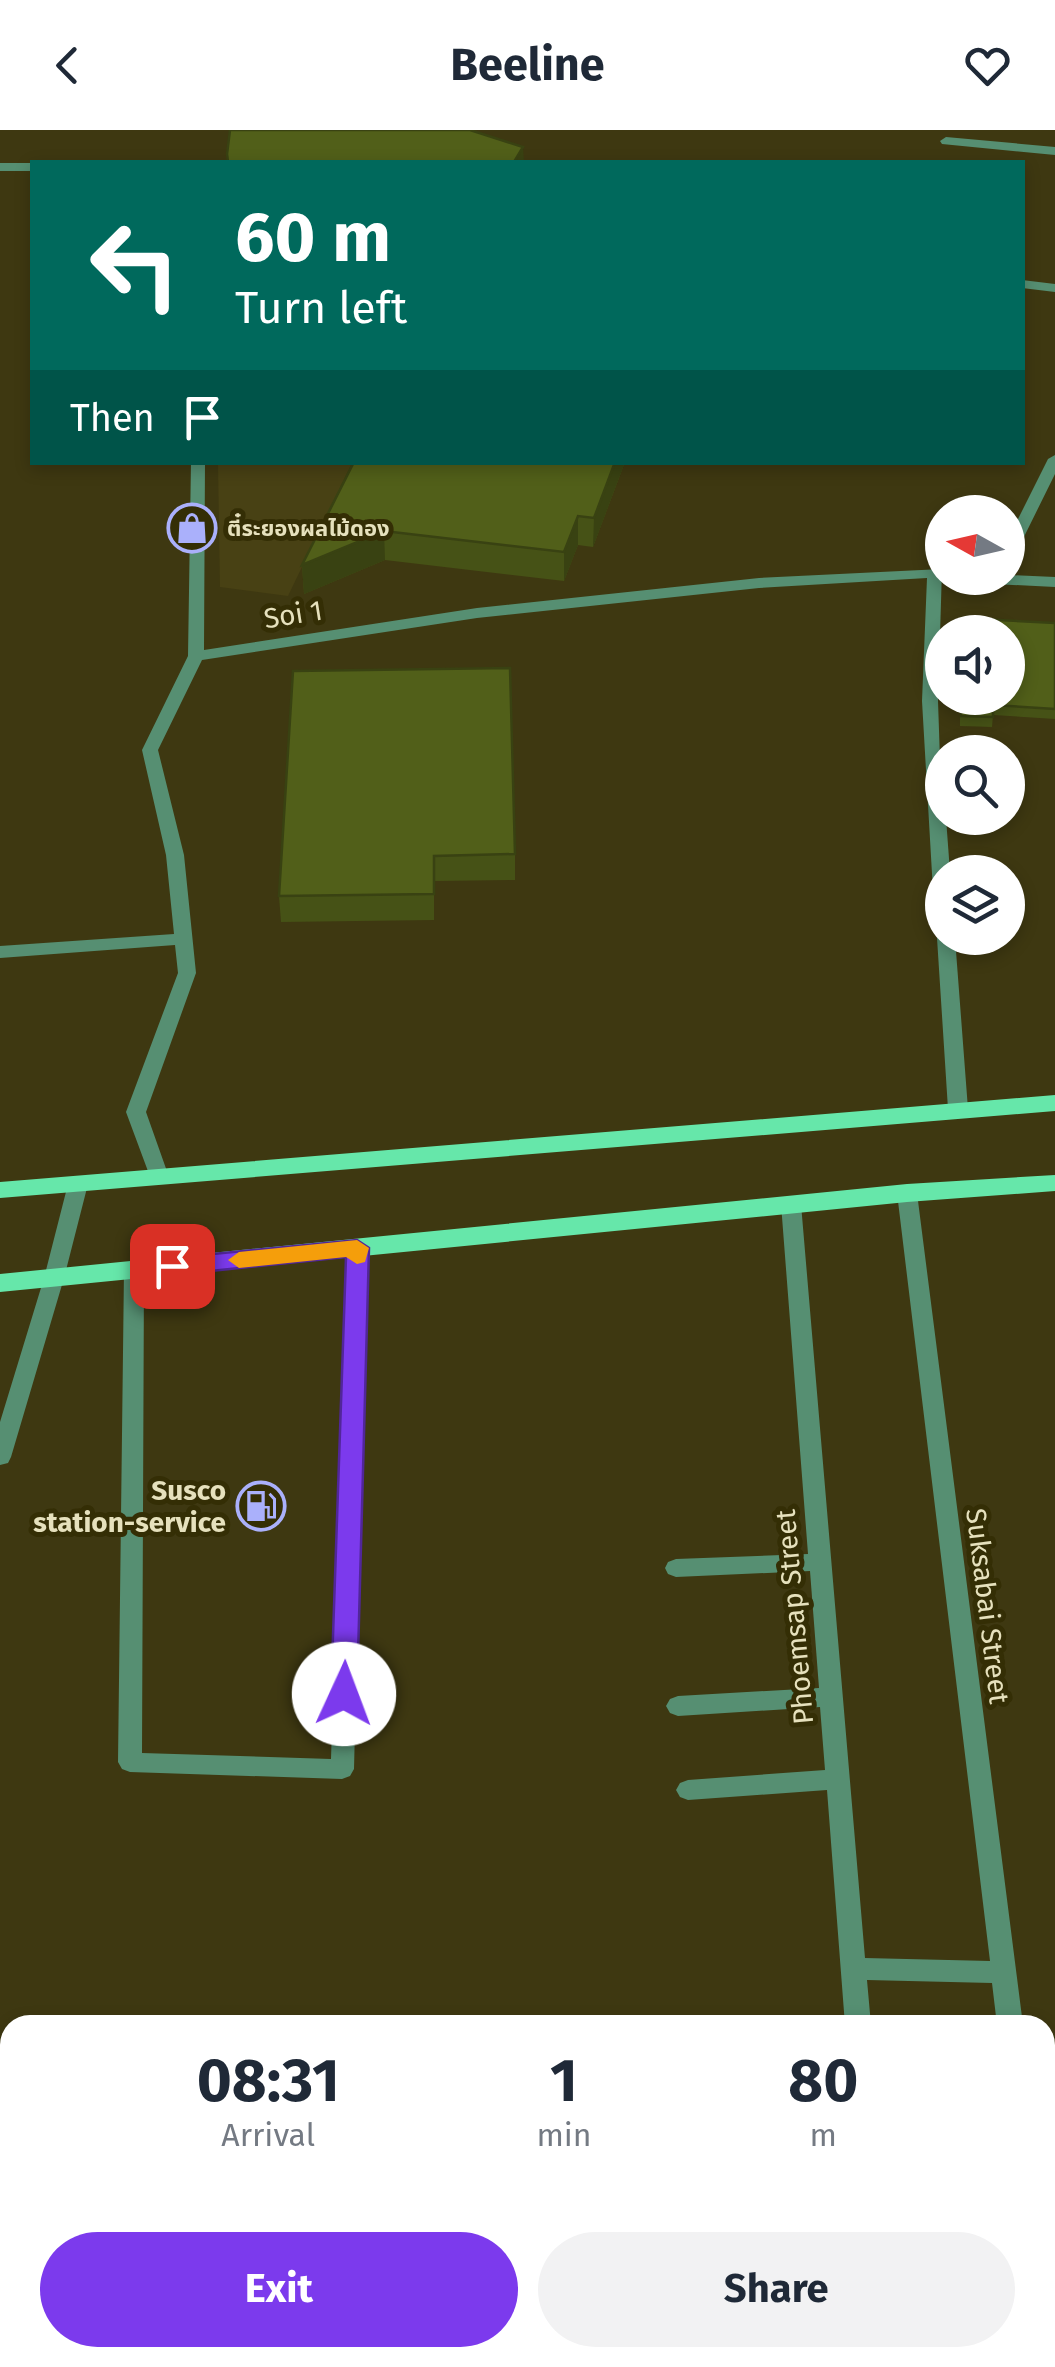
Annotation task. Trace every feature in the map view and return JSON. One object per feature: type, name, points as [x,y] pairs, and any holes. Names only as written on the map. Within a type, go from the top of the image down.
[{"type":"main road","points":[[0,1190],[1055,1103]]},
{"type":"main road","points":[[0,1283],[907,1193],[1055,1183]]},
{"type":"street","points":[[946,142],[1055,152]]},
{"type":"street","points":[[0,167],[30,167]]},
{"type":"street","points":[[1025,284],[1055,288]]},
{"type":"street","points":[[1025,519],[1055,459]]},
{"type":"street","points":[[159,1176],[136,1112],[187,973],[175,855],[150,750],[196,656],[198,465]]},
{"type":"street","name":"Soi 1","points":[[196,656],[477,613],[759,583],[925,574]]},
{"type":"street","points":[[1025,581],[1055,582]]},
{"type":"street","points":[[931,715],[940,855]]},
{"type":"street","points":[[0,952],[184,939]]},
{"type":"street","points":[[947,955],[958,1109]]},
{"type":"street","points":[[0,1457],[78,1184]]},
{"type":"street","name":"Suksabai Street","points":[[907,1193],[1009,2015]]},
{"type":"street","name":"Phoemsap Street","points":[[791,1204],[857,2015]]},
{"type":"street","points":[[134,1270],[130,1762],[342,1768],[357,1248]]},
{"type":"street","points":[[676,1568],[819,1562]]},
{"type":"street","points":[[678,1706],[830,1698]]},
{"type":"street","points":[[688,1790],[838,1780]]},
{"type":"street","points":[[853,1970],[1003,1972]]},
{"type":"shaded area","points":[[218,465],[351,465],[288,596],[220,587]]},
{"type":"building","points":[[230,130],[470,130],[523,147],[515,160],[228,160]]},
{"type":"building","points":[[352,465],[614,465],[594,518],[578,516],[564,552],[384,531],[302,565]]},
{"type":"building","points":[[1025,621],[1055,623],[1055,709],[1025,707]]},
{"type":"building","points":[[510,668],[515,854],[434,856],[434,894],[279,896],[293,671]]},
{"type":"slow traffic","points":[[239,1260],[357,1248],[357,1256]]},
{"type":"place","name":"ตี๋ระยองผลไม้ดอง","points":[[192,528]]},
{"type":"place","name":"Susco station-service","points":[[261,1506]]},
{"type":"route","points":[[172,1266],[357,1248],[344,1694]]}]
